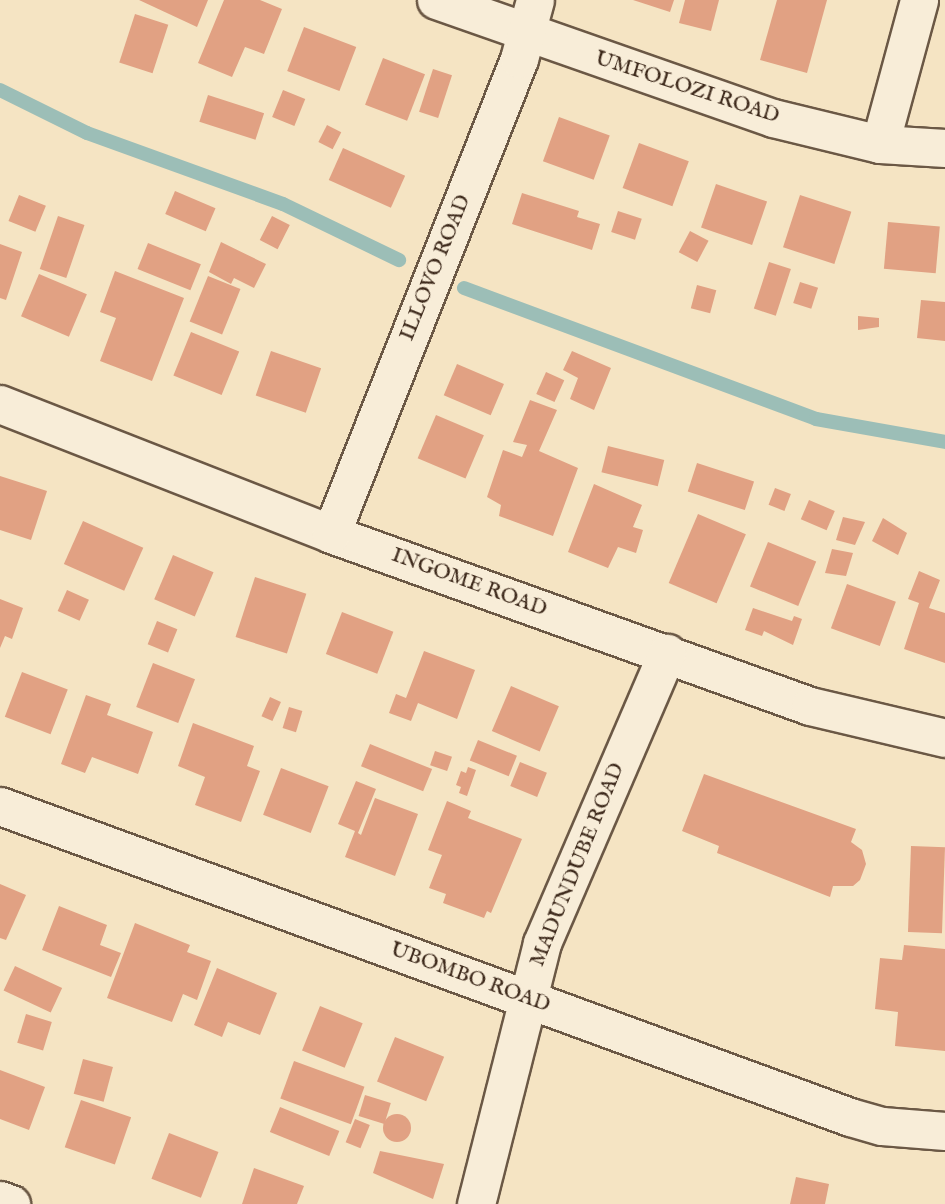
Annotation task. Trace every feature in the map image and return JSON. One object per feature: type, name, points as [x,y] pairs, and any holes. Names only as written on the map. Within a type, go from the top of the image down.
[{"type":"street","name":"UMFOLOZI ROAD","points":[[436,0],[525,34],[773,118],[880,144],[945,148]]},
{"type":"street","name":"ILLOVO ROAD","points":[[331,534],[525,34],[535,0]]},
{"type":"street","points":[[880,144],[919,0]]},
{"type":"street","name":"INGOME ROAD","points":[[0,404],[331,534],[810,706],[945,737]]},
{"type":"street","name":"MADUNDUBE ROAD","points":[[476,1204],[542,943],[667,653]]},
{"type":"street","name":"UBOMBO ROAD","points":[[0,806],[850,1117],[882,1126],[945,1131]]},
{"type":"street","points":[[0,1200],[11,1204]]},
{"type":"building","points":[[139,0],[208,0],[197,27]]},
{"type":"building","points":[[224,0],[260,0],[282,9],[264,54],[245,47],[232,77],[198,63]]},
{"type":"building","points":[[633,0],[674,0],[670,12]]},
{"type":"building","points":[[685,0],[719,0],[711,31],[679,23]]},
{"type":"building","points":[[777,0],[827,0],[807,73],[760,60]]},
{"type":"building","points":[[135,14],[168,25],[153,73],[119,63]]},
{"type":"building","points":[[304,27],[356,47],[339,91],[287,71]]},
{"type":"building","points":[[383,58],[425,74],[407,121],[365,105]]},
{"type":"building","points":[[433,69],[452,75],[438,118],[419,112]]},
{"type":"building","points":[[283,90],[305,99],[294,126],[272,117]]},
{"type":"building","points":[[208,95],[264,113],[255,140],[199,122]]},
{"type":"building","points":[[559,117],[610,135],[594,180],[543,161]]},
{"type":"building","points":[[327,125],[341,132],[333,149],[318,142]]},
{"type":"building","points":[[639,143],[689,161],[672,206],[623,188]]},
{"type":"building","points":[[343,148],[405,176],[391,208],[329,180]]},
{"type":"building","points":[[716,184],[767,202],[752,245],[701,227]]},
{"type":"building","points":[[175,191],[216,208],[206,231],[165,214]]},
{"type":"building","points":[[522,193],[579,211],[577,217],[600,224],[592,250],[512,224]]},
{"type":"building","points":[[19,195],[46,206],[35,232],[9,221]]},
{"type":"building","points":[[800,195],[851,212],[834,264],[783,247]]},
{"type":"building","points":[[618,211],[642,219],[635,240],[611,232]]},
{"type":"building","points":[[58,216],[84,225],[66,278],[40,269]]},
{"type":"building","points":[[272,216],[290,225],[278,249],[260,240]]},
{"type":"building","points":[[888,222],[940,227],[936,273],[884,269]]},
{"type":"building","points":[[690,231],[709,241],[697,262],[679,252]]},
{"type":"building","points":[[221,242],[266,264],[254,288],[234,278],[231,284],[209,272]]},
{"type":"building","points":[[148,243],[201,264],[190,290],[138,269]]},
{"type":"building","points":[[0,244],[22,252],[6,300],[0,298]]},
{"type":"building","points":[[769,262],[791,269],[776,316],[754,309]]},
{"type":"building","points":[[115,271],[184,298],[152,381],[100,361],[116,318],[100,312]]},
{"type":"building","points":[[39,274],[87,294],[69,337],[21,316]]},
{"type":"building","points":[[208,276],[240,289],[222,335],[190,321]]},
{"type":"building","points":[[800,282],[818,288],[811,309],[793,303]]},
{"type":"building","points":[[697,285],[716,290],[710,313],[691,308]]},
{"type":"building","points":[[921,300],[945,302],[945,341],[917,338]]},
{"type":"building","points":[[858,316],[879,318],[879,327],[858,330]]},
{"type":"building","points":[[191,332],[239,351],[222,395],[173,376]]},
{"type":"building","points":[[271,351],[321,368],[306,413],[256,395]]},
{"type":"building","points":[[572,351],[611,368],[594,410],[570,399],[578,378],[563,370]]},
{"type":"building","points":[[457,364],[504,384],[491,415],[444,395]]},
{"type":"building","points":[[546,372],[564,380],[555,402],[536,394]]},
{"type":"building","points":[[530,400],[557,410],[539,451],[578,468],[553,536],[499,516],[501,505],[487,497],[503,450],[522,457],[527,445],[513,442]]},
{"type":"building","points":[[436,415],[484,435],[466,479],[418,458]]},
{"type":"building","points":[[608,446],[664,460],[658,486],[601,472]]},
{"type":"building","points":[[697,463],[754,482],[745,510],[688,492]]},
{"type":"building","points":[[0,476],[47,491],[31,540],[0,530]]},
{"type":"building","points":[[594,484],[642,505],[633,527],[643,530],[636,553],[618,547],[608,568],[568,552]]},
{"type":"building","points":[[775,488],[791,494],[784,511],[769,505]]},
{"type":"building","points":[[809,500],[835,511],[827,530],[801,519]]},
{"type":"building","points":[[698,514],[746,534],[717,603],[669,583]]},
{"type":"building","points":[[843,517],[865,522],[855,545],[836,540]]},
{"type":"building","points":[[883,518],[907,533],[898,555],[872,541]]},
{"type":"building","points":[[83,521],[143,548],[124,591],[64,564]]},
{"type":"building","points":[[768,542],[816,561],[798,606],[750,587]]},
{"type":"building","points":[[832,549],[853,553],[846,576],[825,573]]},
{"type":"building","points":[[173,555],[214,572],[195,616],[154,599]]},
{"type":"building","points":[[919,571],[940,580],[929,608],[945,613],[945,663],[904,649],[919,603],[908,599]]},
{"type":"building","points":[[255,577],[306,594],[287,654],[236,637]]},
{"type":"building","points":[[847,584],[896,602],[880,646],[831,628]]},
{"type":"building","points":[[67,590],[89,600],[80,621],[58,611]]},
{"type":"building","points":[[0,599],[23,608],[12,639],[5,636],[0,648]]},
{"type":"building","points":[[753,608],[792,621],[794,616],[802,619],[793,645],[764,631],[762,636],[745,630]]},
{"type":"building","points":[[342,612],[393,632],[377,674],[326,654]]},
{"type":"building","points":[[157,621],[177,629],[168,652],[148,644]]},
{"type":"building","points":[[424,651],[475,670],[457,719],[418,703],[411,721],[389,713],[396,694],[406,698]]},
{"type":"building","points":[[153,663],[195,679],[178,723],[136,707]]},
{"type":"building","points":[[22,672],[68,690],[51,734],[5,717]]},
{"type":"building","points":[[511,686],[559,706],[540,751],[492,731]]},
{"type":"building","points":[[86,695],[111,704],[107,715],[153,732],[138,774],[92,757],[85,773],[61,764]]},
{"type":"building","points":[[270,697],[281,702],[272,721],[261,716]]},
{"type":"building","points":[[289,707],[302,711],[296,732],[283,728]]},
{"type":"building","points":[[193,723],[254,746],[247,766],[260,771],[241,822],[195,805],[205,777],[178,766]]},
{"type":"building","points":[[478,740],[517,756],[509,776],[470,760]]},
{"type":"building","points":[[370,744],[432,769],[423,791],[361,766]]},
{"type":"building","points":[[435,751],[452,757],[447,771],[430,765]]},
{"type":"building","points":[[520,762],[547,773],[537,797],[510,786]]},
{"type":"building","points":[[468,767],[476,770],[467,796],[459,793],[461,787],[456,785],[461,771],[466,773]]},
{"type":"building","points":[[281,768],[329,786],[311,833],[263,815]]},
{"type":"building","points":[[704,774],[856,829],[851,842],[862,850],[866,864],[860,880],[853,886],[833,886],[830,897],[717,853],[719,846],[682,831]]},
{"type":"building","points":[[356,781],[376,789],[358,833],[361,835],[375,798],[418,814],[395,876],[345,857],[355,831],[338,824]]},
{"type":"building","points":[[447,801],[471,811],[468,818],[522,839],[491,913],[487,911],[484,918],[443,903],[446,894],[429,888],[442,855],[428,850]]},
{"type":"building","points":[[911,846],[945,847],[942,933],[908,932]]},
{"type":"building","points":[[0,884],[26,895],[6,940],[0,938]]},
{"type":"building","points":[[59,906],[107,925],[100,945],[121,953],[111,977],[42,950]]},
{"type":"building","points":[[135,923],[190,945],[187,952],[211,961],[197,1000],[183,994],[172,1022],[107,998]]},
{"type":"building","points":[[904,945],[945,949],[945,1051],[895,1046],[898,1012],[875,1009],[880,958],[902,960]]},
{"type":"building","points":[[15,966],[62,988],[51,1012],[4,990]]},
{"type":"building","points":[[217,968],[277,993],[260,1035],[228,1022],[222,1037],[194,1025]]},
{"type":"building","points":[[320,1006],[363,1023],[345,1068],[302,1051]]},
{"type":"building","points":[[26,1014],[52,1022],[43,1051],[17,1043]]},
{"type":"building","points":[[395,1037],[444,1057],[426,1101],[377,1082]]},
{"type":"building","points":[[83,1059],[113,1067],[104,1102],[74,1094]]},
{"type":"building","points":[[294,1061],[364,1087],[351,1124],[280,1099]]},
{"type":"building","points":[[0,1070],[45,1087],[29,1130],[0,1119]]},
{"type":"building","points":[[365,1095],[391,1103],[384,1124],[359,1116]]},
{"type":"building","points":[[81,1100],[131,1117],[115,1165],[65,1147]]},
{"type":"building","points":[[280,1107],[339,1131],[329,1156],[270,1132]]},
{"type":"building","points":[[397,1114],[407,1118],[411,1128],[407,1138],[397,1142],[387,1138],[383,1128],[387,1118]]},
{"type":"building","points":[[355,1119],[370,1125],[360,1148],[346,1142]]},
{"type":"building","points":[[169,1133],[218,1152],[201,1198],[151,1179]]},
{"type":"building","points":[[380,1151],[444,1164],[433,1199],[373,1173]]},
{"type":"building","points":[[254,1168],[304,1186],[297,1204],[242,1204]]},
{"type":"building","points":[[796,1177],[829,1184],[825,1204],[790,1204]]},
{"type":"waterway","points":[[0,90],[87,133],[283,204],[399,260]]},
{"type":"waterway","points":[[464,288],[816,419],[945,442]]}]
